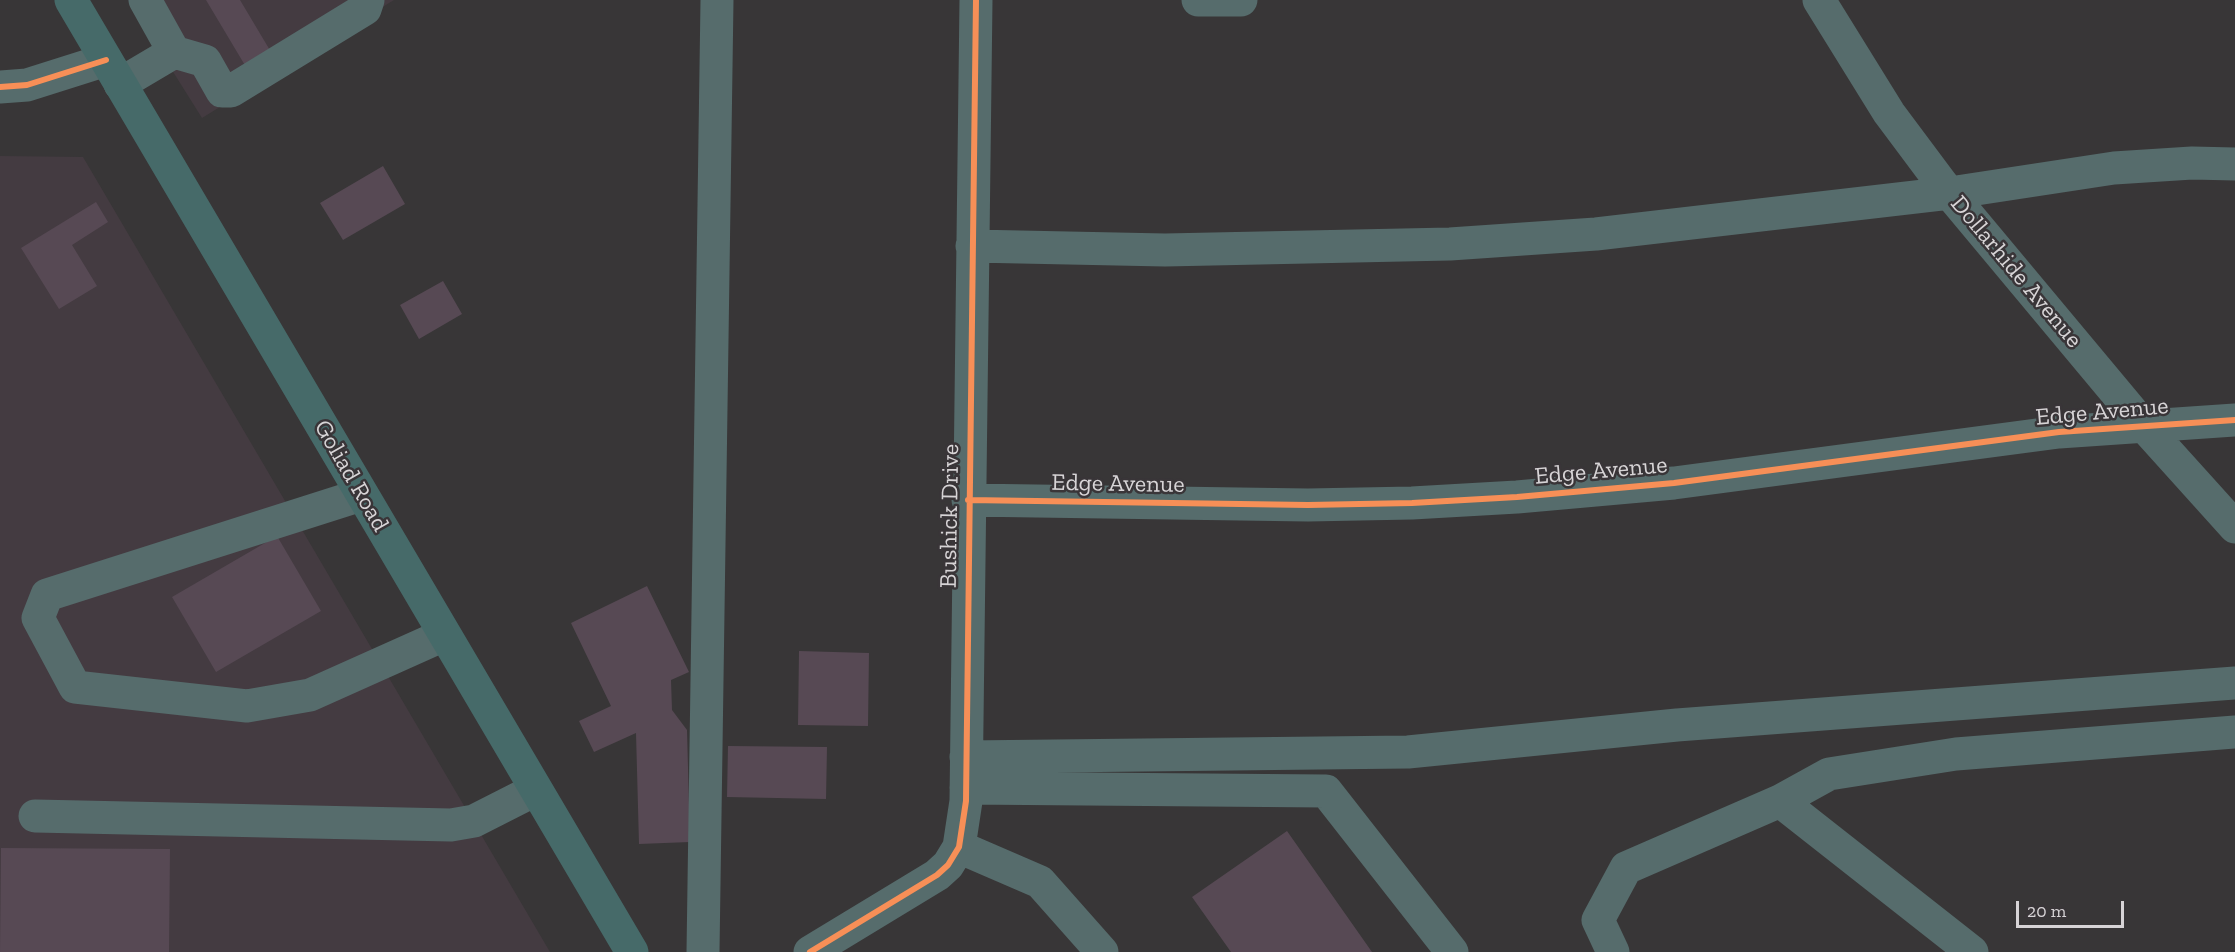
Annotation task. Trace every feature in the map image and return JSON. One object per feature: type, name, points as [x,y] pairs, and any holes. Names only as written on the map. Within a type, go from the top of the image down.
[{"type":"main road","name":"Goliad Road","points":[[71,0],[632,952]]},
{"type":"street","points":[[145,0],[174,52]]},
{"type":"street","points":[[0,87],[113,72],[174,52],[205,61],[222,91],[231,91],[364,9],[368,0]]},
{"type":"street","points":[[703,952],[717,0]]},
{"type":"street","name":"Bushick Drive","points":[[959,848],[966,772],[976,0]]},
{"type":"street","points":[[1198,0],[1240,0]]},
{"type":"street","name":"Dollarhide Avenue","points":[[1819,0],[1889,113],[1950,193],[2144,426],[2235,527]]},
{"type":"street","points":[[972,246],[1165,250],[1450,244],[1596,234],[1950,193],[2114,168],[2192,163],[2235,164]]},
{"type":"street","name":"Edge Avenue","points":[[968,501],[1308,505],[1505,498],[1674,483],[2059,432],[2235,420]]},
{"type":"street","points":[[361,495],[47,595],[38,618],[75,687],[247,706],[310,695],[444,636]]},
{"type":"street","points":[[966,772],[1408,752],[1677,726],[2235,683]]},
{"type":"street","points":[[1613,952],[1598,920],[1626,868],[1780,801],[1830,774],[1956,754],[2235,732]]},
{"type":"street","points":[[966,772],[1326,791],[1452,952]]},
{"type":"street","points":[[35,816],[451,825],[474,821],[535,790]]},
{"type":"street","points":[[1780,801],[1972,952]]},
{"type":"street","points":[[810,952],[937,875],[948,865],[959,848],[1004,864],[1040,882],[1102,952]]},
{"type":"shaded area","points":[[128,0],[394,0],[202,118]]},
{"type":"shaded area","points":[[0,156],[83,157],[550,952],[0,952]]},
{"type":"building","points":[[206,0],[240,0],[271,52],[246,67]]},
{"type":"building","points":[[383,166],[405,204],[343,240],[320,203]]},
{"type":"building","points":[[96,202],[108,222],[72,245],[97,286],[59,309],[21,248]]},
{"type":"building","points":[[443,281],[462,314],[419,339],[400,305]]},
{"type":"building","points":[[277,536],[321,611],[216,672],[172,597]]},
{"type":"building","points":[[647,586],[689,672],[671,680],[672,710],[687,730],[690,842],[639,844],[636,733],[594,752],[579,721],[611,706],[571,623]]},
{"type":"building","points":[[799,651],[869,653],[868,726],[798,725]]},
{"type":"building","points":[[728,746],[827,747],[826,799],[727,797]]},
{"type":"building","points":[[1287,831],[1372,952],[1231,952],[1192,897]]},
{"type":"building","points":[[1,848],[170,849],[169,952],[0,952]]},
{"type":"cycle path","points":[[810,952],[937,875],[948,865],[959,847],[966,801],[976,0]]},
{"type":"cycle path","points":[[0,87],[27,85],[106,60]]},
{"type":"cycle path","points":[[968,500],[1308,505],[1412,503],[1517,497],[1674,483],[2059,432],[2235,420]]}]
